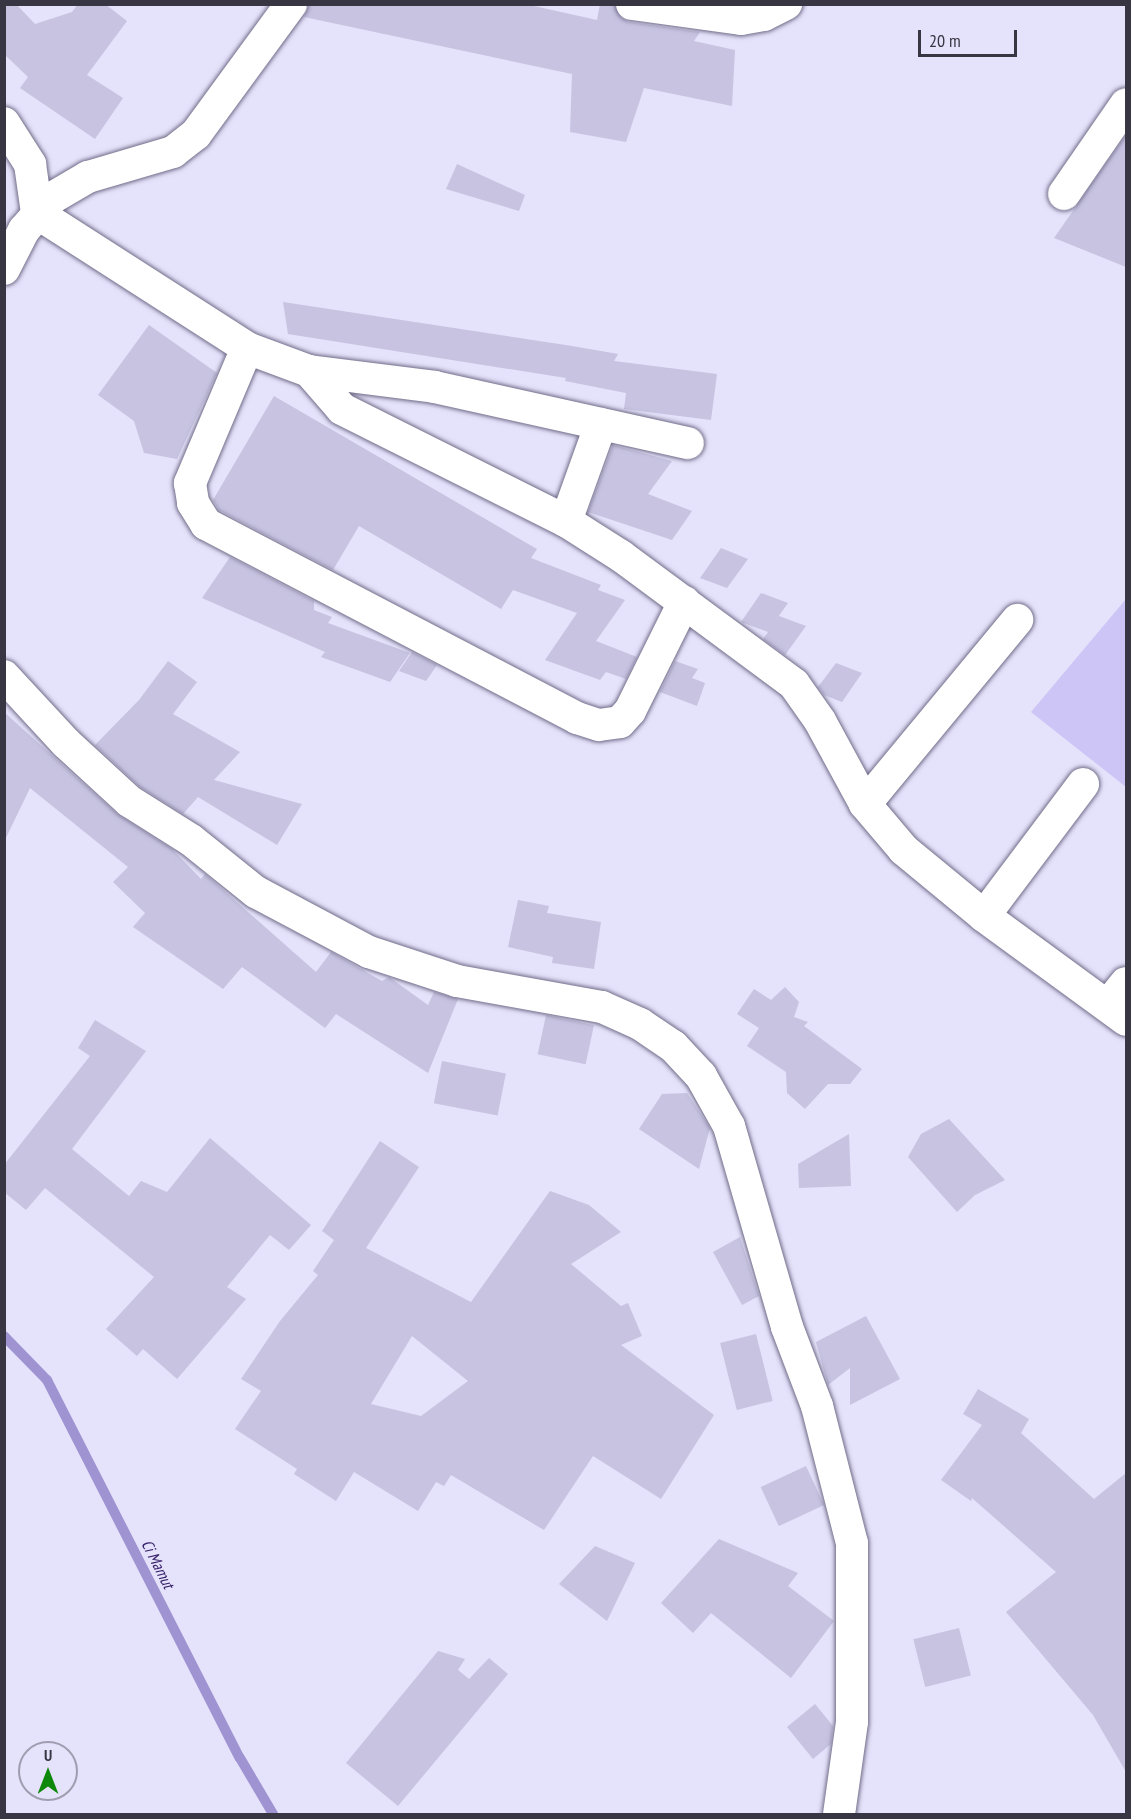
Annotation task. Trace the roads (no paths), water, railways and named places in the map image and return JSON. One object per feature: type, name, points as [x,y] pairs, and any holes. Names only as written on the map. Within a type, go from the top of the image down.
[{"type":"street","points":[[4,269],[37,213],[52,198],[88,177],[161,158],[196,134],[291,4]]},
{"type":"street","points":[[632,4],[675,7],[741,19],[764,15],[786,4]]},
{"type":"street","points":[[1064,194],[1126,104]]},
{"type":"street","points":[[4,123],[30,164],[37,213],[247,348],[309,372],[435,387],[688,443]]},
{"type":"street","points":[[247,348],[190,483],[193,503],[206,524],[577,718],[598,725],[620,722],[630,711],[684,602]]},
{"type":"street","points":[[309,372],[342,409],[566,522],[684,602],[794,684],[820,721],[865,804],[904,850],[984,916],[1120,1003]]},
{"type":"street","points":[[566,522],[601,424]]},
{"type":"street","points":[[865,804],[1017,620]]},
{"type":"street","points":[[4,676],[66,743],[129,801],[191,840],[256,892],[369,952],[457,981],[602,1007],[640,1024],[673,1046],[701,1076],[729,1126],[787,1327],[817,1406],[852,1543],[852,1722],[838,1815]]},
{"type":"street","points":[[984,916],[1083,784]]},
{"type":"waterway","name":"Ci Mamut","points":[[4,1336],[47,1380],[240,1758],[273,1814]]}]
